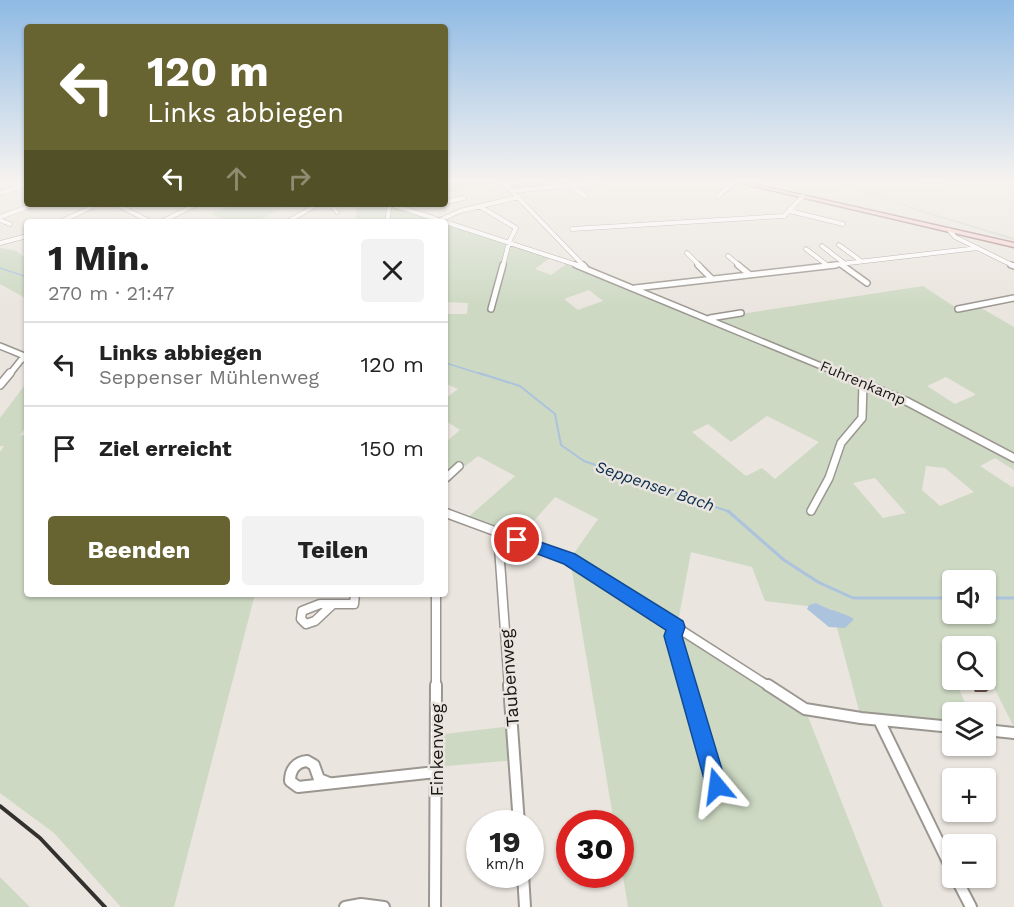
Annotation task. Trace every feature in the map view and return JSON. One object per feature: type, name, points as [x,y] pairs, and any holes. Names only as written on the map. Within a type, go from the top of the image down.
[{"type":"main road","points":[[916,222],[1014,245]]},
{"type":"street","points":[[491,309],[509,242],[516,228],[506,222]]},
{"type":"street","points":[[543,222],[586,268]]},
{"type":"street","points":[[572,229],[680,222]]},
{"type":"street","points":[[836,222],[843,224]]},
{"type":"street","name":"Fuhrenkamp","points":[[448,223],[586,268],[906,400],[1014,458]]},
{"type":"street","points":[[949,230],[956,237],[1014,266]]},
{"type":"street","points":[[0,243],[24,237]]},
{"type":"street","points":[[839,245],[861,261]]},
{"type":"street","points":[[822,246],[867,283]]},
{"type":"street","points":[[634,288],[978,248]]},
{"type":"street","points":[[806,249],[827,265]]},
{"type":"street","points":[[687,253],[712,279]]},
{"type":"street","points":[[728,256],[748,274]]},
{"type":"street","points":[[1006,262],[1014,260]]},
{"type":"street","points":[[958,309],[1014,298]]},
{"type":"street","points":[[707,319],[741,313]]},
{"type":"street","points":[[0,346],[24,356]]},
{"type":"street","points":[[0,385],[3,379],[24,358]]},
{"type":"street","points":[[811,511],[829,478],[841,443],[862,418],[862,383]]},
{"type":"street","points":[[448,476],[459,466]]},
{"type":"street","points":[[448,514],[570,559],[805,709],[942,726]]},
{"type":"street","name":"Taubenweg","points":[[498,533],[518,810]]},
{"type":"street","points":[[332,605],[354,604],[355,597]]},
{"type":"street","name":"Finkenweg","points":[[435,907],[436,597]]},
{"type":"street","points":[[677,627],[673,636],[717,786]]},
{"type":"street","points":[[879,720],[942,849]]},
{"type":"street","points":[[996,731],[1014,733]]},
{"type":"street","points":[[329,783],[436,772]]},
{"type":"street","points":[[524,888],[525,907]]},
{"type":"street","points":[[961,888],[971,907]]},
{"type":"street","points":[[345,907],[361,904],[384,907]]},
{"type":"green space","points":[[956,222],[1014,238],[1014,240]]},
{"type":"green space","points":[[448,223],[551,257],[535,269],[551,275],[569,262],[709,319],[923,286],[958,309],[976,305],[1014,327],[1014,470],[995,458],[980,466],[1012,487],[1014,486],[1014,727],[995,690],[996,636],[942,636],[942,690],[959,690],[965,702],[942,702],[942,726],[861,718],[832,609],[765,601],[752,567],[691,552],[677,627],[805,709],[883,907],[628,907],[625,888],[634,888],[634,810],[612,810],[570,559],[598,519],[555,497],[517,540],[465,520],[515,476],[478,456],[454,475],[448,471],[448,440],[460,430],[448,422],[448,396],[458,389],[448,385],[448,314],[467,314],[468,303],[448,302]],"holes":[[[589,290],[603,301],[578,310],[564,299]],[[946,377],[975,394],[975,395],[955,404],[927,386]],[[767,416],[819,442],[775,479],[762,468],[746,476],[692,432],[708,424],[731,442]],[[926,466],[945,468],[974,492],[940,506],[922,490]],[[875,478],[906,513],[883,518],[853,483]]]},
{"type":"green space","points":[[0,248],[17,251],[24,257],[24,297],[0,284]]},
{"type":"green space","points":[[24,386],[24,429],[20,435],[24,436],[24,597],[254,597],[174,907],[121,907],[54,833],[0,793],[0,452],[4,446],[0,446],[0,418]]},
{"type":"green space","points":[[512,726],[515,760],[436,767],[436,735]]},
{"type":"green space","points":[[0,877],[30,907],[0,907]]},
{"type":"water","points":[[816,603],[854,619],[845,628],[829,627],[807,609],[809,605]]},
{"type":"waterway","name":"Seppenser Bach","points":[[0,268],[24,276]]},
{"type":"waterway","name":"Seppenser Bach","points":[[448,364],[484,375]]},
{"type":"waterway","name":"Seppenser Bach","points":[[479,373],[520,386],[555,414],[561,445],[584,461],[729,512]]},
{"type":"waterway","name":"Seppenser Bach","points":[[729,512],[784,560],[818,582],[853,598],[942,598]]},
{"type":"waterway","name":"Seppenser Bach","points":[[996,598],[1014,598]]},
{"type":"railway","points":[[0,806],[40,838],[105,907]]},
{"type":"route","points":[[517,540],[570,559],[677,627],[673,636],[717,786]]}]
